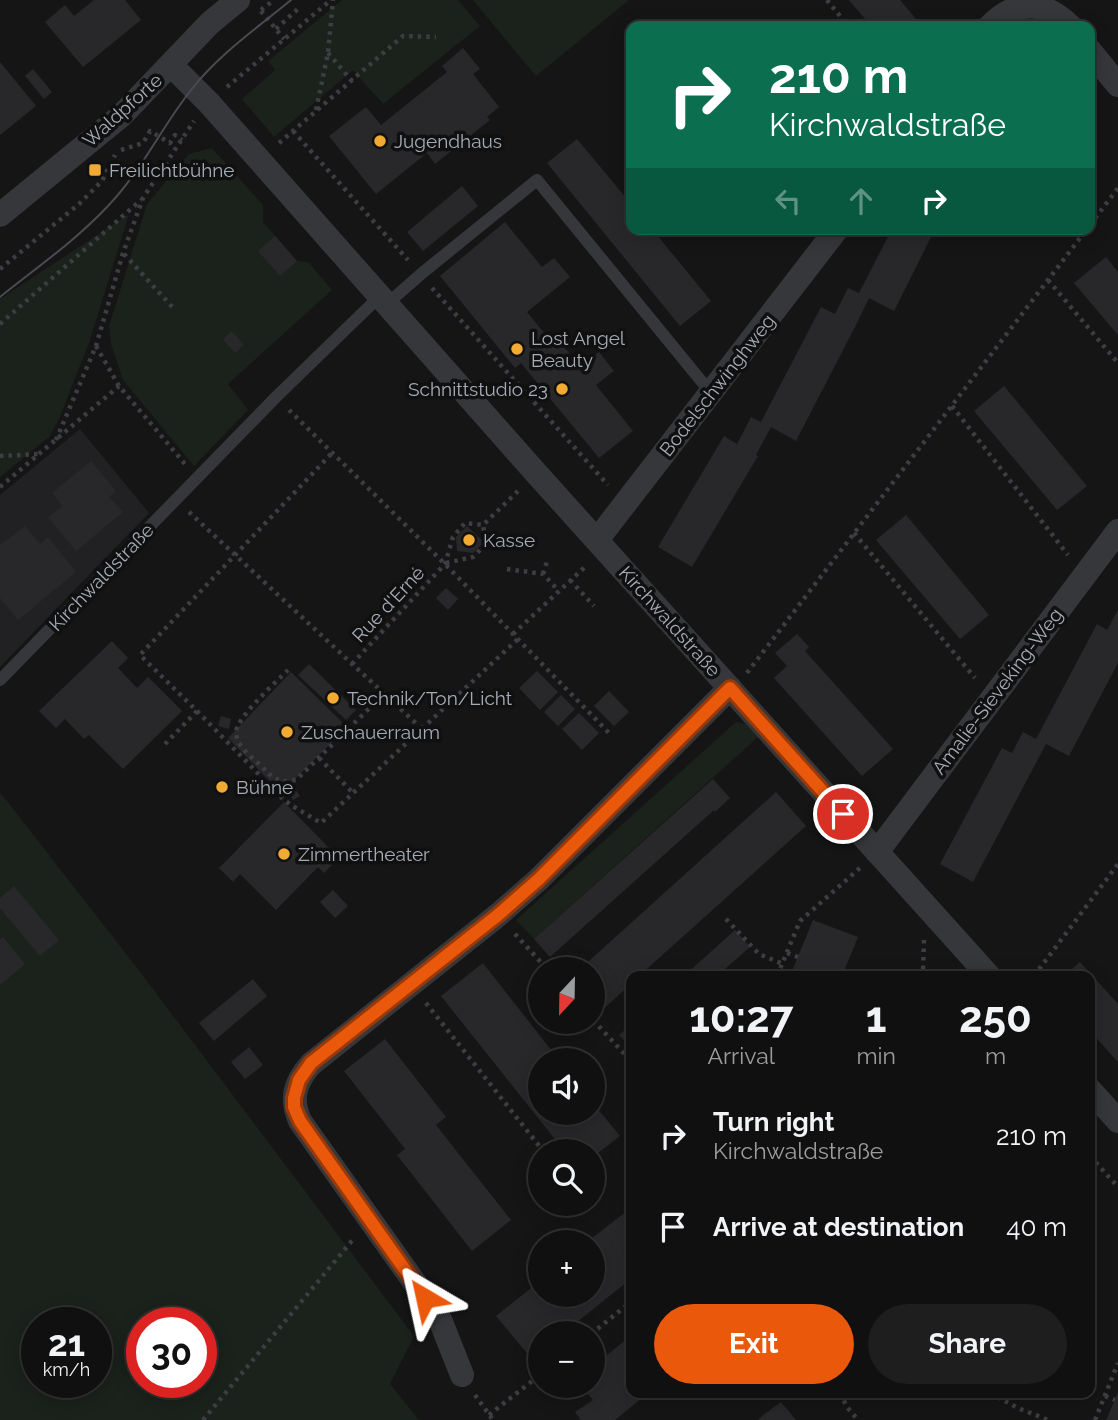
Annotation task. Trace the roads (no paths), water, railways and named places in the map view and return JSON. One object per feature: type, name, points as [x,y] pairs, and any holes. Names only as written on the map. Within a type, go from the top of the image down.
[{"type":"street","name":"Waldpforte","points":[[0,215],[122,115],[210,23],[238,0]]},
{"type":"street","points":[[994,21],[1008,8],[1018,3],[1031,2],[1053,8],[1065,21]]},
{"type":"street","points":[[1095,57],[1118,86]]},
{"type":"street","name":"Kirchwaldstraße","points":[[172,65],[209,103],[536,473],[984,971]]},
{"type":"street","name":"Bodelschwinghweg","points":[[601,544],[625,504],[832,235]]},
{"type":"street","name":"Amalie-Sieveking-Weg","points":[[877,852],[1118,531]]},
{"type":"street","points":[[462,1375],[439,1317],[300,1121],[294,1107],[299,1080],[311,1063],[498,915],[539,879],[730,688]]},
{"type":"street","points":[[1095,1096],[1118,1121]]},
{"type":"lane","points":[[384,300],[421,274],[537,180],[711,393]]},
{"type":"lane","name":"Kirchwaldstraße","points":[[0,680],[276,397],[384,300]]},
{"type":"tram line","points":[[0,297],[69,243],[107,207],[202,77],[238,42],[291,0]]},
{"type":"place","name":"Jugendhaus","points":[[380,141]]},
{"type":"place","name":"Freilichtbühne","points":[[95,170]]},
{"type":"place","name":"Lost Angel Beauty","points":[[517,349]]},
{"type":"place","name":"Schnittstudio 23","points":[[562,389]]},
{"type":"place","name":"Kasse","points":[[469,540]]},
{"type":"place","name":"Technik/Ton/Licht","points":[[333,698]]},
{"type":"place","name":"Zuschauerraum","points":[[287,732]]},
{"type":"place","name":"Bühne","points":[[222,787]]},
{"type":"place","name":"Zimmertheater","points":[[284,854]]}]
